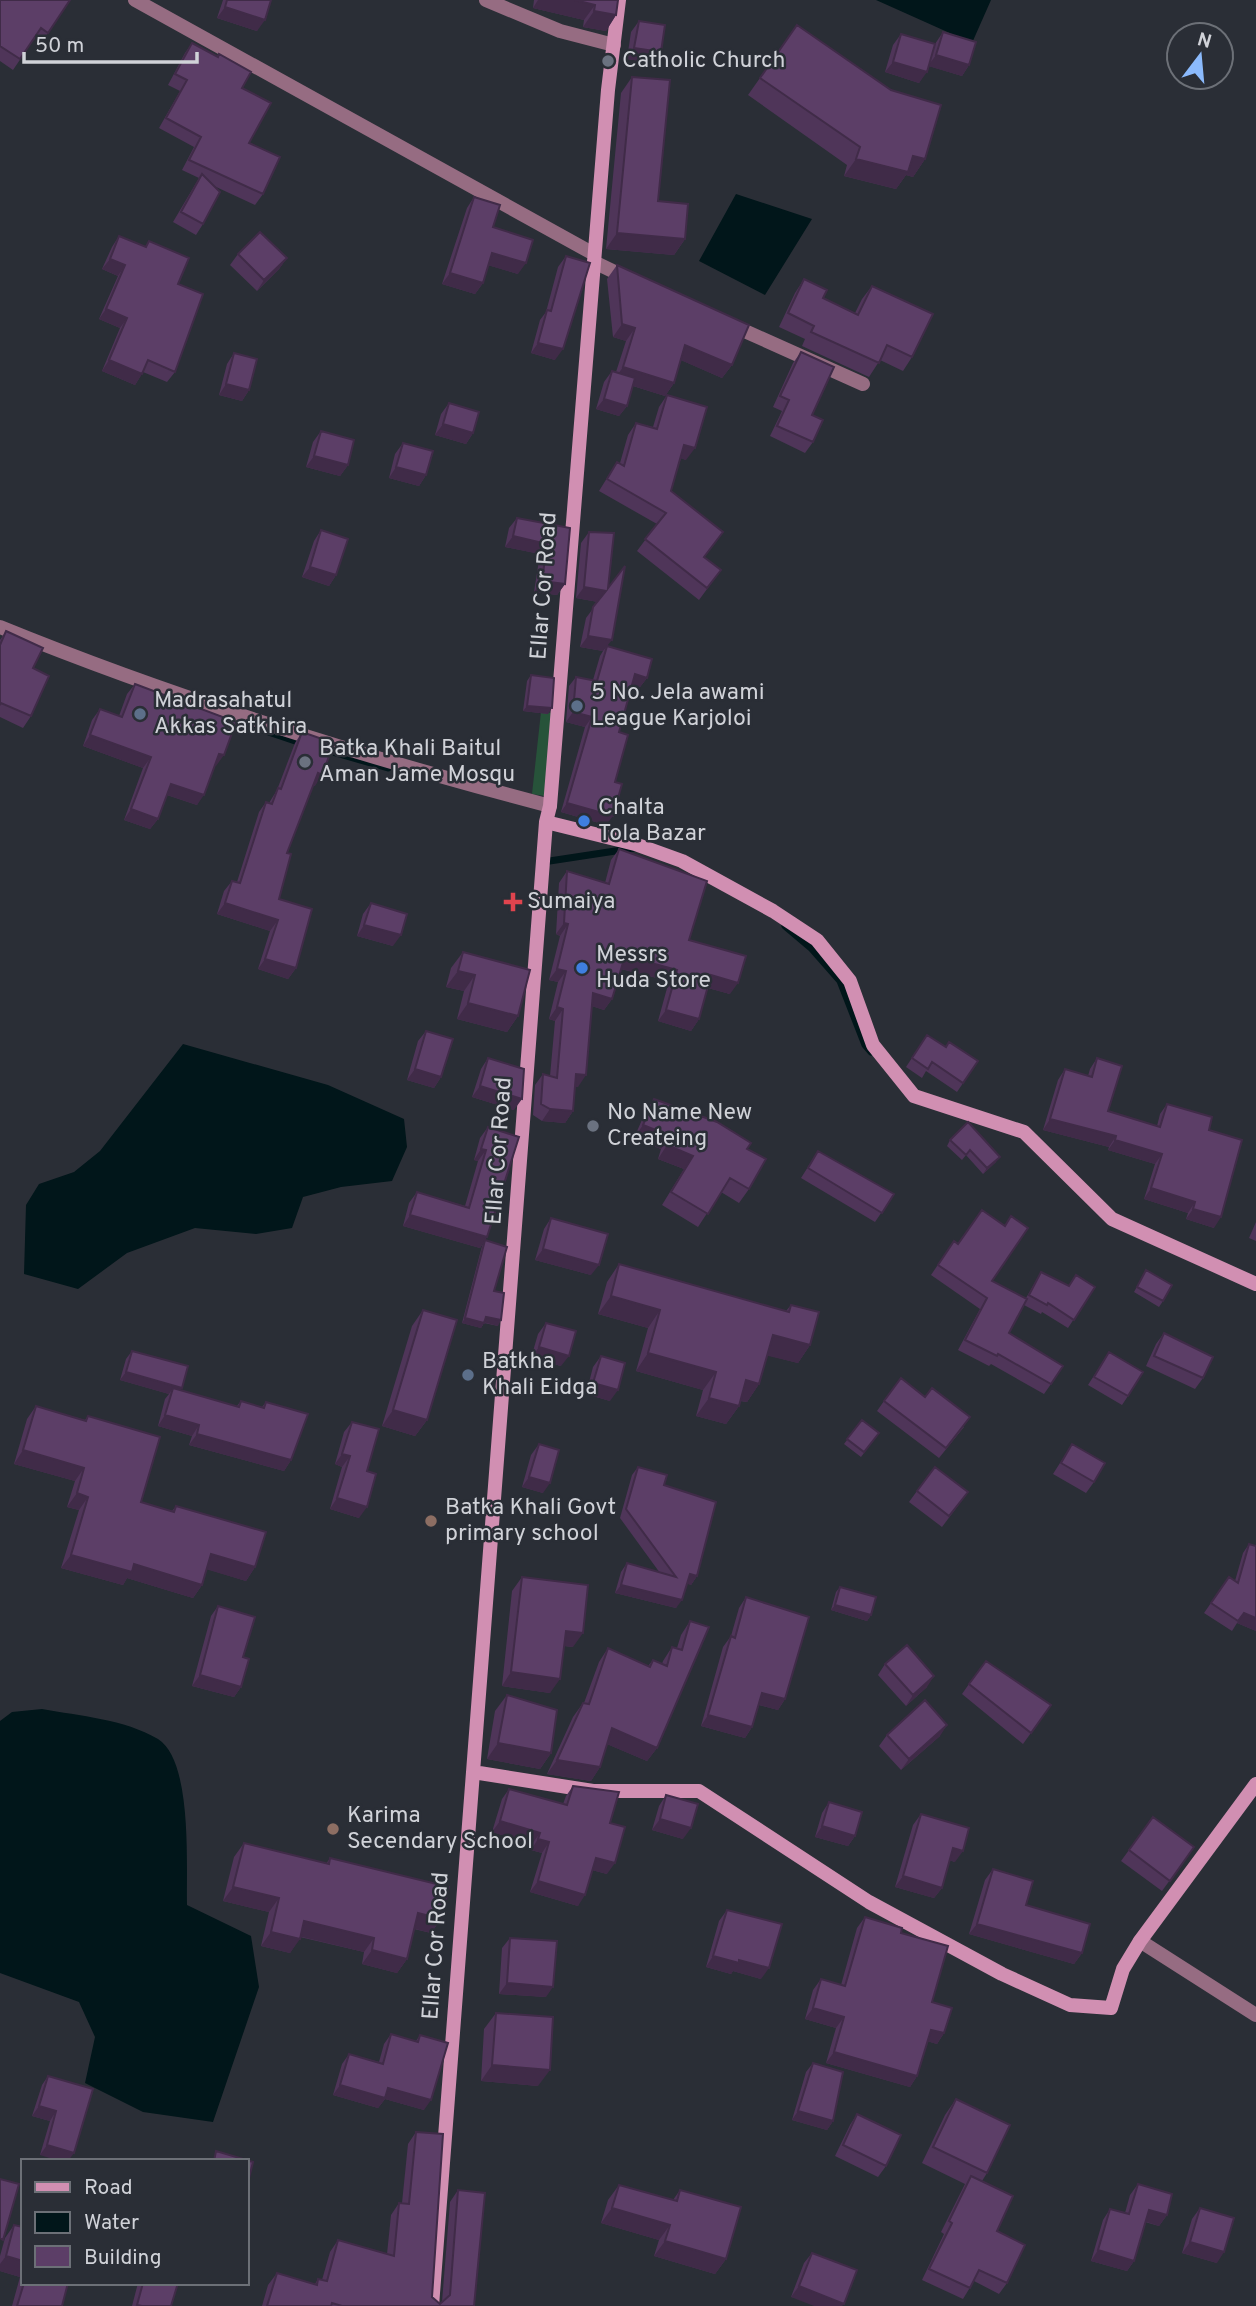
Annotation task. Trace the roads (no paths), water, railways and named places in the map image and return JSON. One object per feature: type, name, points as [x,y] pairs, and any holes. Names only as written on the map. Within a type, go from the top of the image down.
[{"type":"main road","name":"Ellar Cor Road","points":[[432,2306],[546,822],[551,806],[594,258],[619,0]]},
{"type":"main road","points":[[546,822],[635,844],[682,861],[774,911],[817,940],[850,981],[873,1045],[914,1096],[1024,1132],[1112,1219],[1256,1284]]},
{"type":"main road","points":[[473,1772],[593,1791],[699,1791],[869,1902],[1002,1975],[1070,2005],[1111,2008],[1123,1969],[1140,1941],[1256,1784]]},
{"type":"street","points":[[135,0],[640,284]]},
{"type":"street","points":[[486,0],[560,31],[614,45]]},
{"type":"street","points":[[714,317],[863,384]]},
{"type":"street","points":[[0,627],[119,675],[274,726],[423,773],[551,806]]},
{"type":"street","points":[[1140,1941],[1256,2015]]},
{"type":"water","points":[[876,0],[991,0],[972,43]]},
{"type":"water","points":[[736,194],[812,219],[765,295],[699,261]]},
{"type":"water","points":[[183,1044],[328,1085],[404,1119],[407,1147],[392,1181],[341,1187],[303,1197],[292,1228],[256,1234],[195,1228],[127,1253],[78,1289],[24,1274],[26,1205],[39,1184],[74,1172],[100,1151]]},
{"type":"water","points":[[42,1709],[102,1719],[145,1732],[158,1739],[169,1751],[182,1791],[187,1842],[187,1905],[251,1936],[259,1987],[213,2122],[143,2112],[85,2083],[95,2037],[79,2002],[0,1973],[0,1721],[12,1712]]},
{"type":"waterway","points":[[216,714],[304,744]]},
{"type":"waterway","points":[[322,749],[388,768]]},
{"type":"waterway","points":[[543,862],[635,848]]},
{"type":"waterway","points":[[785,926],[811,948],[840,981],[865,1045],[871,1052]]},
{"type":"place","name":"Catholic Church","points":[[608,61]]},
{"type":"place","name":"5 No. Jela awami League Karjoloi","points":[[577,706]]},
{"type":"place","name":"Madrasahatul Akkas Satkhira","points":[[140,714]]},
{"type":"place","name":"Batka Khali Baitul Aman Jame Mosqu","points":[[305,762]]},
{"type":"place","name":"Chalta Tola Bazar","points":[[584,821]]},
{"type":"place","name":"Sumaiya","points":[[513,902]]},
{"type":"place","name":"Messrs Huda Store","points":[[582,968]]},
{"type":"place","name":"No Name New Createing","points":[[593,1126]]},
{"type":"place","name":"Batkha Khali Eidga","points":[[468,1375]]},
{"type":"place","name":"Batka Khali Govt primary school","points":[[431,1521]]},
{"type":"place","name":"Karima Secendary School","points":[[333,1829]]}]
